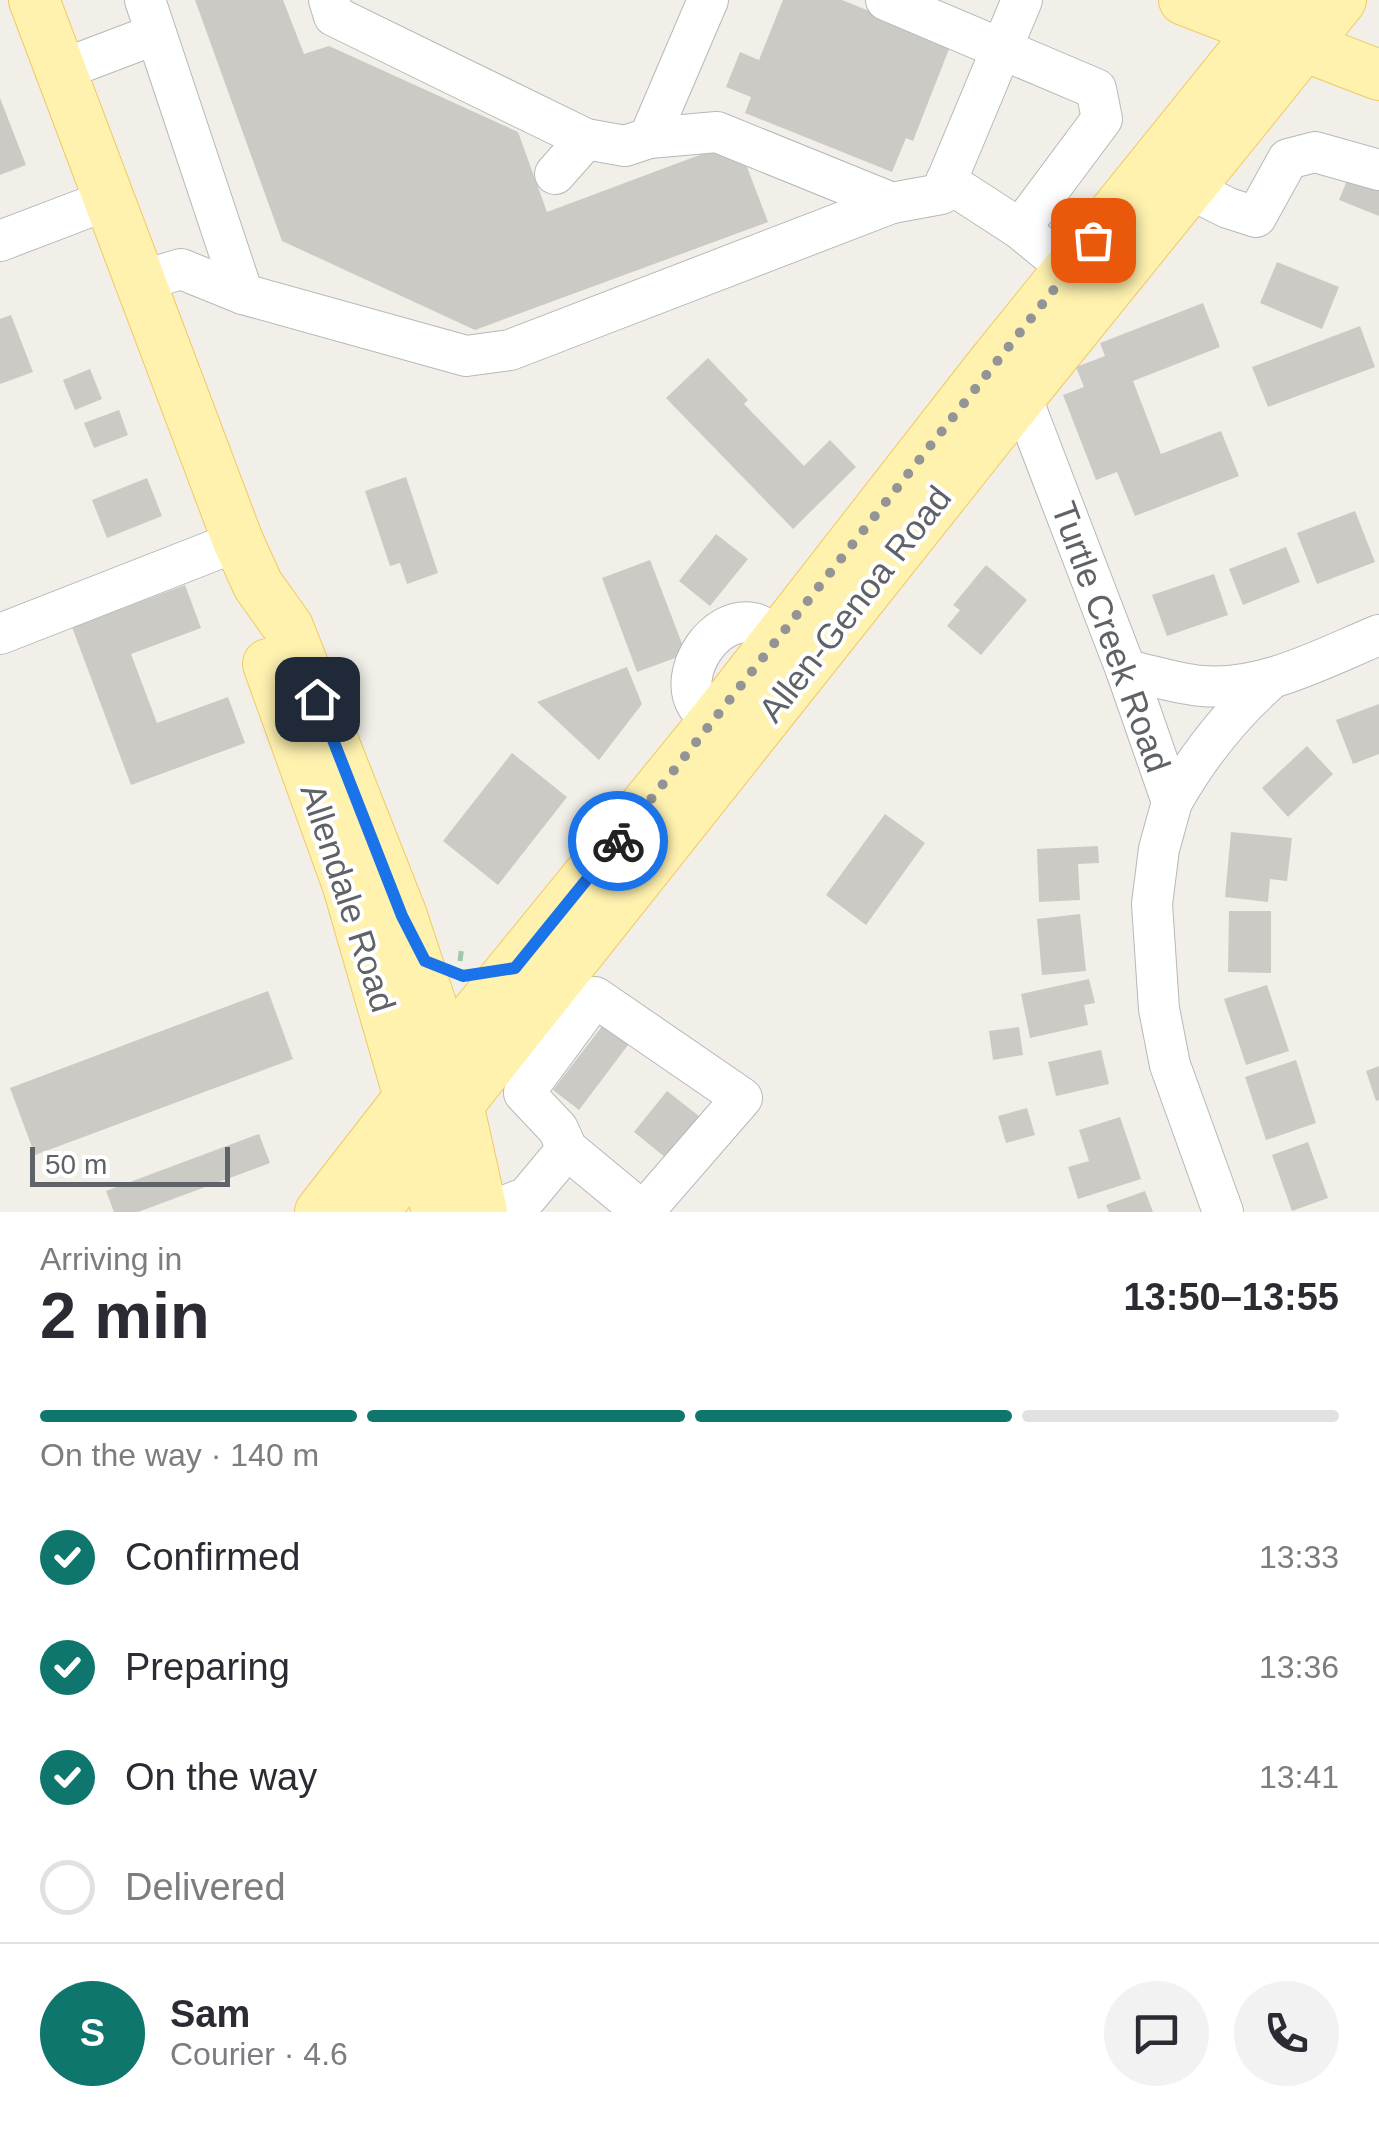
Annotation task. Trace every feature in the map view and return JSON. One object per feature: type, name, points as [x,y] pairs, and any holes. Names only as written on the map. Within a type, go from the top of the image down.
[{"type":"main road","name":"Allendale Road","points":[[34,0],[248,563],[263,648],[348,886],[409,1097],[437,1212]]},
{"type":"main road","points":[[1184,0],[1285,25],[1379,75]]},
{"type":"main road","name":"Allen-Genoa Road","points":[[320,1212],[446,1050],[726,726],[1005,382],[1069,269],[1285,25],[1341,0]]},
{"type":"main road","name":"Allen-Genoa Road","points":[[373,1212],[459,1105],[726,726],[778,640],[1005,382],[1188,188],[1285,25]]},
{"type":"main road","name":"Allendale Road","points":[[248,563],[288,627],[402,916],[446,1050],[486,1212]]},
{"type":"main road","points":[[402,916],[425,961],[463,976],[515,968]]},
{"type":"street","points":[[329,0],[334,16],[586,139],[625,146],[649,138],[717,132],[892,203]]},
{"type":"street","points":[[649,138],[708,0]]},
{"type":"street","points":[[886,0],[1096,89],[1102,119],[1020,229]]},
{"type":"street","points":[[140,281],[182,269],[243,294],[466,356],[510,350],[892,203],[941,194],[1022,0]]},
{"type":"street","points":[[61,70],[151,17],[243,294]]},
{"type":"street","points":[[556,174],[586,139]]},
{"type":"street","points":[[1188,188],[1256,217],[1288,159],[1314,152],[1379,170]]},
{"type":"street","points":[[946,180],[1020,229],[1069,269]]},
{"type":"street","points":[[0,241],[110,200]]},
{"type":"street","name":"Turtle Creek Road","points":[[1005,382],[1126,670],[1172,802],[1159,849],[1152,904],[1158,1009],[1170,1066],[1223,1212]]},
{"type":"street","points":[[0,634],[248,563]]},
{"type":"street","points":[[1126,670],[1201,686],[1242,685],[1271,679],[1379,635]]},
{"type":"street","points":[[1172,802],[1212,738],[1271,679]]},
{"type":"street","points":[[596,997],[742,1098],[643,1212],[568,1149],[558,1130],[524,1092],[596,997]]},
{"type":"street","points":[[486,1212],[527,1197],[568,1149]]},
{"type":"path","points":[[460,960],[462,946]]},
{"type":"building","points":[[195,0],[283,0],[304,54],[329,46],[518,132],[547,212],[737,141],[768,222],[475,330],[282,241]]},
{"type":"building","points":[[783,0],[842,0],[951,44],[913,141],[906,138],[892,172],[745,113],[751,97],[726,87],[740,52],[759,60]]},
{"type":"building","points":[[0,98],[26,165],[0,175]]},
{"type":"building","points":[[1348,178],[1379,190],[1379,216],[1339,200]]},
{"type":"building","points":[[1277,262],[1339,287],[1322,329],[1260,303]]},
{"type":"building","points":[[1203,303],[1220,347],[1133,381],[1161,454],[1221,431],[1239,476],[1135,516],[1117,472],[1096,480],[1063,395],[1084,387],[1076,367],[1105,356],[1100,343]]},
{"type":"building","points":[[11,315],[33,372],[0,384],[0,319]]},
{"type":"building","points":[[1360,326],[1375,367],[1268,407],[1252,367]]},
{"type":"building","points":[[708,358],[748,400],[744,404],[804,466],[830,440],[856,467],[793,529],[666,398]]},
{"type":"building","points":[[90,369],[102,399],[75,410],[63,380]]},
{"type":"building","points":[[119,410],[128,435],[94,448],[84,423]]},
{"type":"building","points":[[406,477],[438,573],[407,584],[400,563],[390,566],[365,491]]},
{"type":"building","points":[[147,478],[162,516],[107,538],[92,500]]},
{"type":"building","points":[[1355,511],[1375,562],[1317,584],[1297,533]]},
{"type":"building","points":[[716,534],[748,559],[710,606],[679,581]]},
{"type":"building","points":[[1286,547],[1300,582],[1243,605],[1229,569]]},
{"type":"building","points":[[650,560],[686,654],[637,672],[602,578]]},
{"type":"building","points":[[986,565],[1027,600],[981,655],[947,626],[960,610],[953,605]]},
{"type":"building","points":[[1214,574],[1228,615],[1167,636],[1152,595]]},
{"type":"building","points":[[185,585],[201,628],[131,654],[157,723],[228,697],[245,743],[131,785],[72,627]]},
{"type":"building","points":[[627,667],[642,704],[599,760],[537,702]]},
{"type":"building","points":[[1379,704],[1379,754],[1353,764],[1336,720]]},
{"type":"building","points":[[1307,746],[1333,774],[1288,817],[1262,788]]},
{"type":"building","points":[[512,753],[567,797],[498,885],[443,841]]},
{"type":"building","points":[[885,814],[925,843],[866,925],[826,895]]},
{"type":"building","points":[[1231,832],[1292,838],[1287,881],[1270,879],[1268,902],[1225,897]]},
{"type":"building","points":[[1098,846],[1099,863],[1078,864],[1080,900],[1039,902],[1037,849]]},
{"type":"building","points":[[1229,911],[1271,911],[1271,973],[1228,972]]},
{"type":"building","points":[[1080,914],[1086,971],[1042,975],[1037,919]]},
{"type":"building","points":[[1089,979],[1095,1003],[1084,1005],[1088,1025],[1030,1038],[1021,994]]},
{"type":"building","points":[[1267,985],[1289,1051],[1246,1065],[1224,999]]},
{"type":"building","points":[[268,991],[293,1059],[35,1155],[10,1088]]},
{"type":"building","points":[[606,1021],[631,1041],[579,1110],[553,1090]]},
{"type":"building","points":[[1019,1027],[1023,1055],[993,1060],[989,1031]]},
{"type":"building","points":[[1101,1050],[1109,1084],[1056,1096],[1048,1062]]},
{"type":"building","points":[[1296,1060],[1316,1123],[1266,1140],[1245,1077]]},
{"type":"building","points":[[1379,1066],[1379,1100],[1376,1101],[1366,1071]]},
{"type":"building","points":[[667,1091],[704,1120],[671,1162],[634,1132]]},
{"type":"building","points":[[1027,1108],[1035,1135],[1006,1143],[998,1116]]},
{"type":"building","points":[[1120,1117],[1141,1179],[1078,1199],[1068,1167],[1089,1161],[1079,1130]]},
{"type":"building","points":[[259,1134],[270,1163],[138,1212],[114,1212],[106,1191]]},
{"type":"building","points":[[1308,1142],[1328,1198],[1292,1211],[1272,1155]]},
{"type":"building","points":[[1145,1191],[1153,1212],[1109,1212],[1106,1205]]},
{"type":"way so far","points":[[618,841],[1093,240]]},
{"type":"route","points":[[317,699],[402,916],[425,961],[463,976],[515,968],[618,841]]}]
